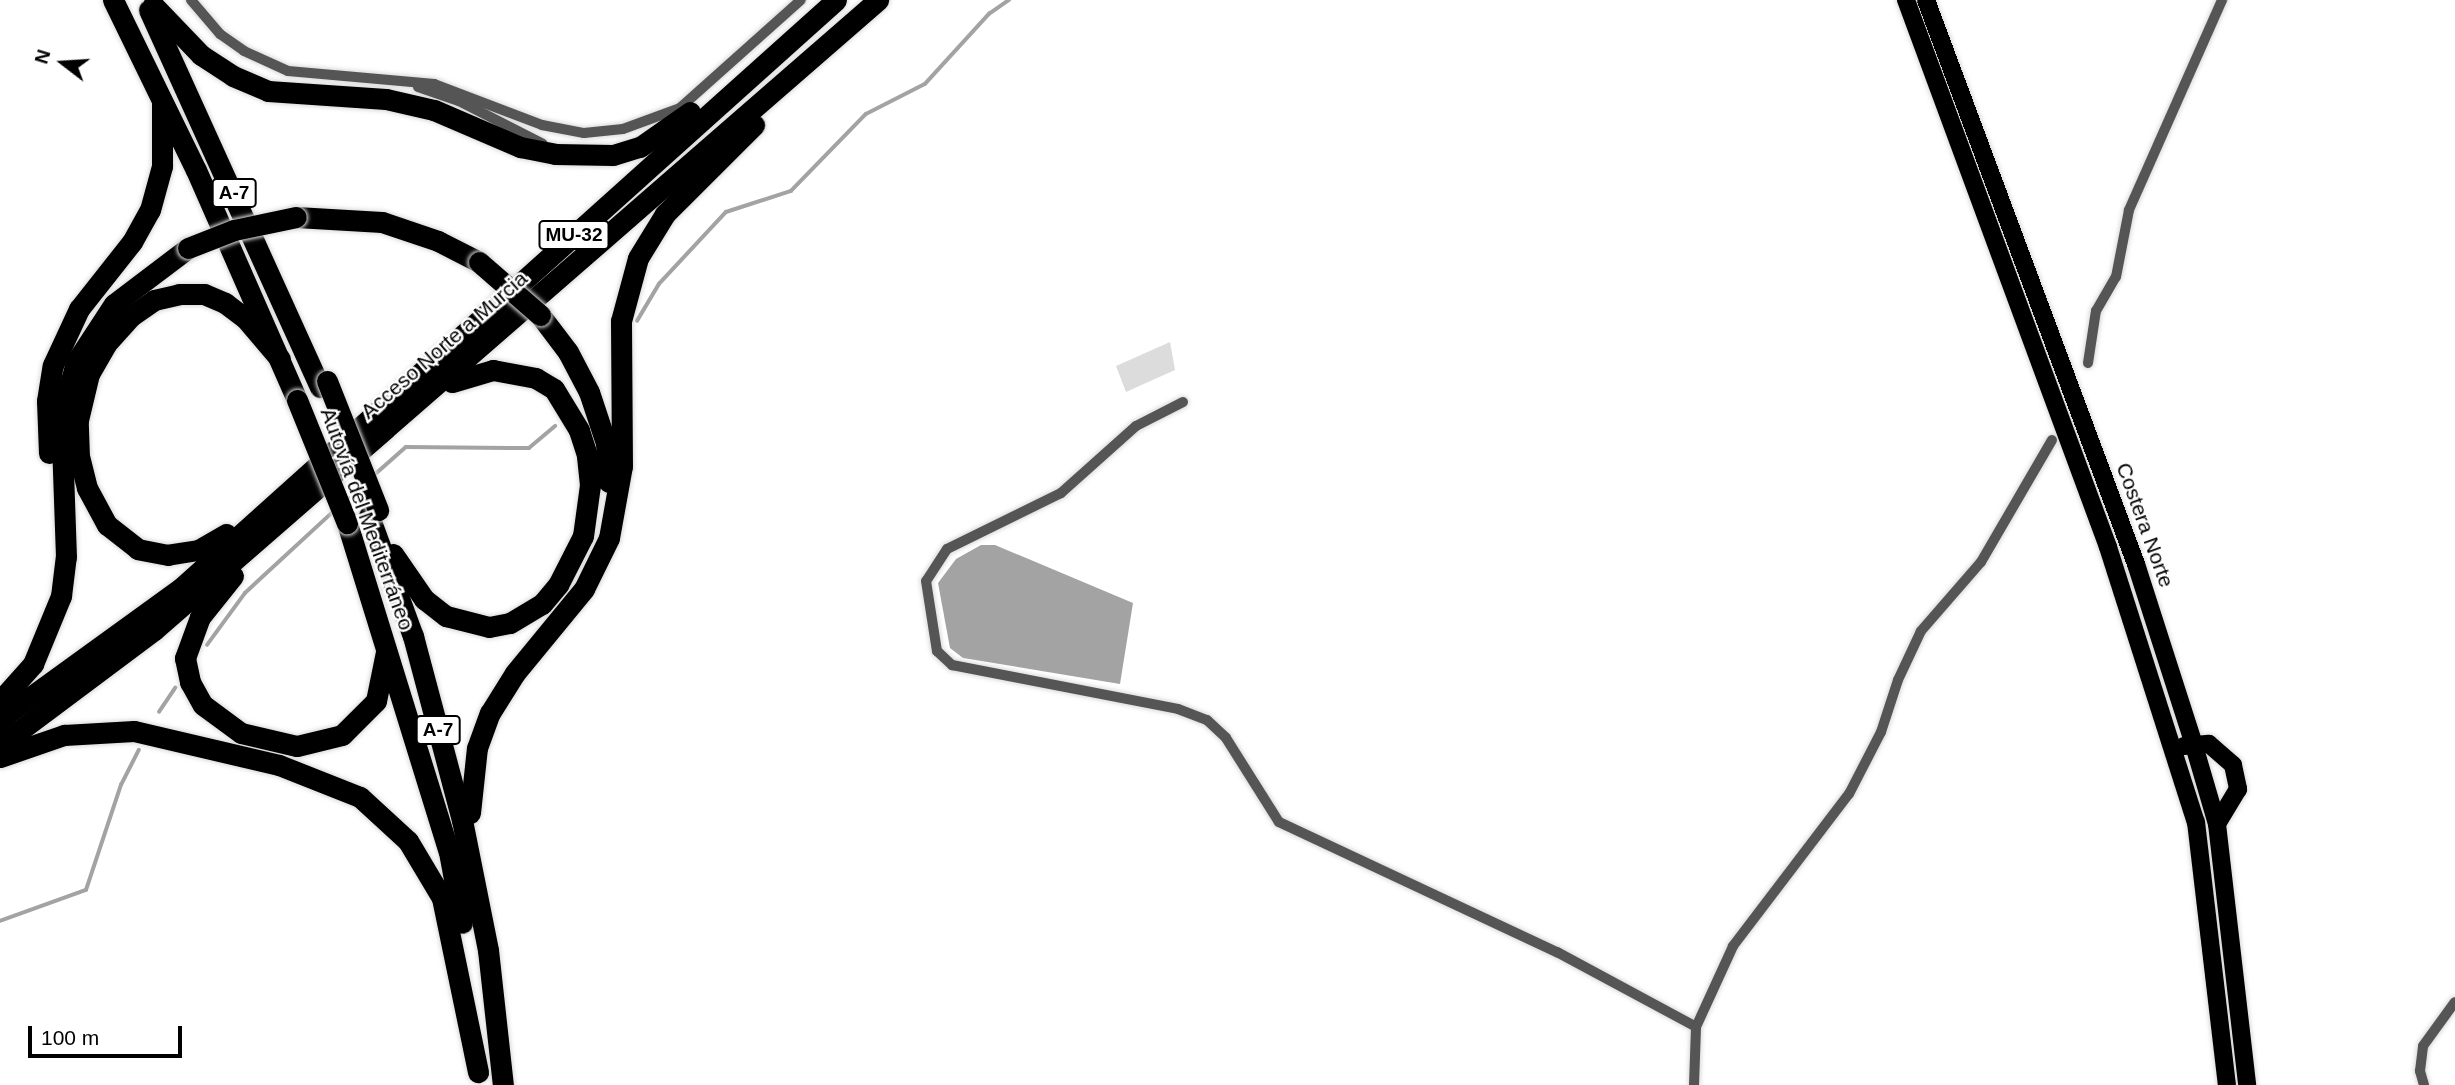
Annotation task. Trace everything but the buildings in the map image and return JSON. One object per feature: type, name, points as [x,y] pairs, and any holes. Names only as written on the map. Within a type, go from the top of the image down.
[{"type":"highway","name":"Autovía del Mediterráneo","points":[[113,0],[280,359],[347,523],[387,643],[449,852],[464,933],[479,1078]]},
{"type":"highway","points":[[149,2],[201,55],[233,76],[268,91],[386,99],[434,110],[520,147],[590,157],[640,147],[674,127],[823,0]]},
{"type":"highway","name":"Acceso Norte a Murcia","points":[[0,719],[127,630],[311,470],[836,0]]},
{"type":"highway","points":[[470,813],[477,748],[490,713],[515,673],[584,589],[609,538],[620,488],[621,321],[638,258],[654,229],[684,192],[881,0]]},
{"type":"highway","name":"Acceso Norte a Murcia","points":[[0,741],[23,728],[154,630],[881,0]]},
{"type":"highway","name":"Autovía del Mediterráneo","points":[[149,2],[324,384],[373,513],[413,636],[462,820],[488,950],[503,1085]]},
{"type":"highway","points":[[23,728],[147,646],[236,573],[819,59]]},
{"type":"highway","points":[[66,557],[47,441],[49,386],[68,328],[150,210],[162,166],[162,102]]},
{"type":"highway","points":[[0,701],[33,664],[47,637],[61,596],[66,557],[60,443],[63,400],[76,362],[114,304],[188,248],[244,227],[296,217],[382,222],[439,241],[479,262],[540,315],[578,369],[606,443],[608,510],[584,589]]},
{"type":"highway","points":[[280,359],[245,318],[204,294],[167,295],[141,307],[106,344],[89,374],[78,420],[83,474],[100,514],[117,536],[138,549],[168,555],[198,550],[215,541],[287,482],[311,470]]},
{"type":"highway","points":[[373,513],[408,579],[446,616],[489,627],[510,623],[542,604],[573,561],[583,536],[590,485],[587,455],[579,430],[554,389],[536,378],[493,370],[452,382]]},
{"type":"highway","points":[[389,547],[434,675],[470,813],[490,926],[488,950]]},
{"type":"highway","points":[[236,573],[200,617],[186,658],[190,682],[202,705],[241,733],[297,746],[323,741],[352,729],[376,701],[387,643]]},
{"type":"highway","points":[[0,757],[64,735],[134,731],[302,772],[360,797],[408,841],[442,898],[479,1078]]},
{"type":"main road","name":"Costera Norte","points":[[1906,0],[2108,547],[2196,822],[2227,1085]]},
{"type":"main road","name":"Costera Norte","points":[[1926,0],[2136,564],[2193,742],[2217,824],[2247,1085]]},
{"type":"main road","points":[[2174,750],[2193,742],[2216,747],[2236,772],[2236,797],[2217,824]]},
{"type":"street","points":[[191,0],[220,34],[262,61],[308,74],[389,77],[434,84],[542,125],[584,133],[622,129],[680,108],[801,0]]},
{"type":"street","points":[[2088,363],[2096,311],[2116,277],[2129,210],[2222,0]]},
{"type":"street","points":[[389,77],[459,101],[540,143],[590,157]]},
{"type":"street","points":[[1183,402],[1136,426],[1061,493],[947,549],[926,582],[937,651],[952,664],[1178,709],[1207,720],[1226,738],[1279,822],[1557,952],[1696,1027]]},
{"type":"street","points":[[1694,1085],[1696,1027],[1733,946],[1849,794],[1881,732],[1898,680],[1921,631],[1982,562],[2052,440]]},
{"type":"street","points":[[2424,1085],[2420,1071],[2423,1046],[2455,1002]]},
{"type":"shaded area","points":[[1170,342],[1175,370],[1126,392],[1116,366]]},
{"type":"shaded area","points":[[981,545],[995,545],[1133,603],[1120,684],[963,658],[950,648],[938,583],[956,559]]},
{"type":"waterway","points":[[637,321],[659,284],[726,212],[791,191],[866,114],[925,84],[989,14],[1009,0]]},
{"type":"waterway","points":[[372,477],[406,447],[529,448],[555,426]]},
{"type":"waterway","points":[[346,500],[361,487]]},
{"type":"waterway","points":[[207,645],[245,593],[335,510]]},
{"type":"waterway","points":[[159,712],[175,688]]},
{"type":"waterway","points":[[0,921],[86,890],[121,785],[139,750]]}]
